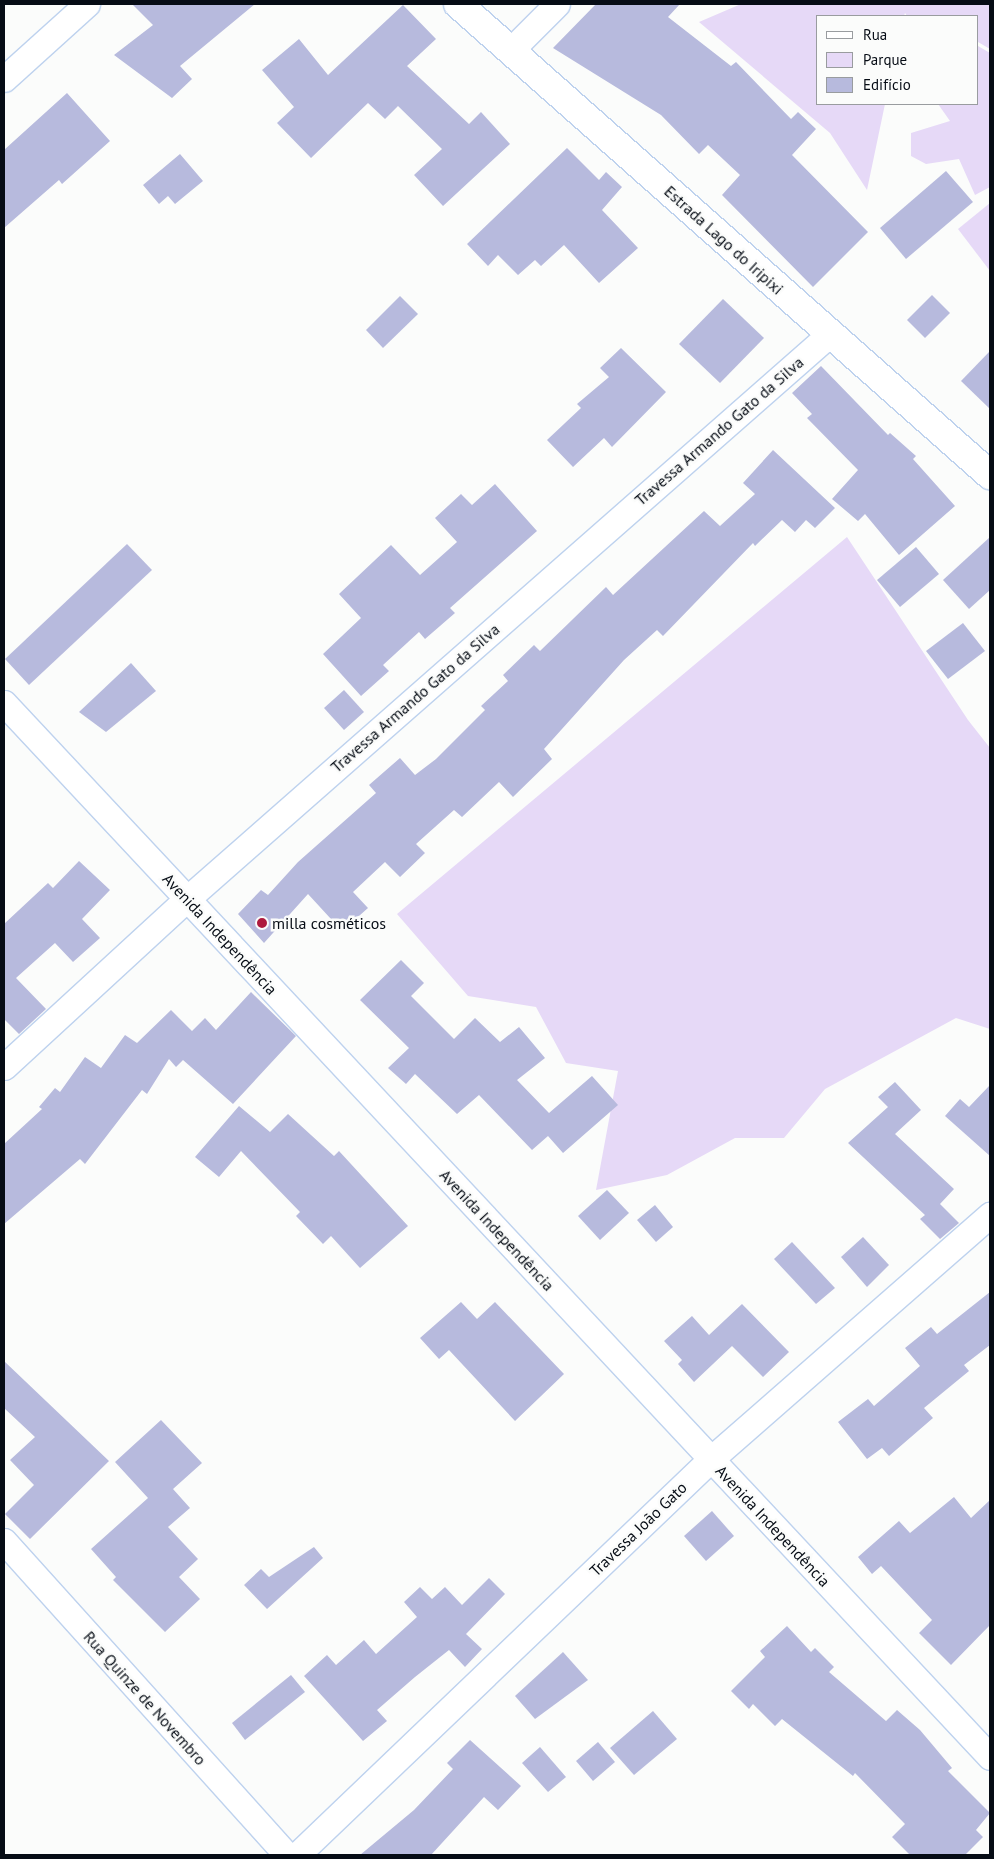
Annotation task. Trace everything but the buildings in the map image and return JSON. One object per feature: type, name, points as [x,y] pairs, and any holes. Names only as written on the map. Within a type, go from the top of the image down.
[{"type":"street","points":[[4,79],[87,4]]},
{"type":"street","name":"Estrada Lago do Iripixi","points":[[458,4],[990,475]]},
{"type":"street","points":[[511,50],[557,4]]},
{"type":"street","name":"Travessa Armando Gato da Silva","points":[[4,1067],[187,899],[830,334]]},
{"type":"street","name":"Avenida Independência","points":[[4,703],[990,1757]]},
{"type":"street","name":"Travessa João Gato","points":[[297,1855],[711,1459],[990,1215]]},
{"type":"street","name":"Rua Quinze de Novembro","points":[[4,1541],[287,1855]]},
{"type":"green space","points":[[741,4],[990,4],[990,49],[979,43],[979,15],[906,15],[905,13],[904,15],[816,15],[816,105],[885,105],[867,190],[830,133],[699,22]]},
{"type":"green space","points":[[979,47],[990,53],[990,187],[975,195],[959,159],[926,164],[911,156],[911,133],[950,121],[939,105],[979,105]]},
{"type":"green space","points":[[990,203],[990,271],[958,229]]},
{"type":"green space","points":[[847,537],[968,720],[990,748],[990,1029],[956,1018],[825,1089],[784,1138],[735,1138],[667,1175],[596,1190],[618,1071],[566,1063],[536,1007],[468,996],[397,914]]},
{"type":"place","name":"milla cosméticos","points":[[262,923]]}]
